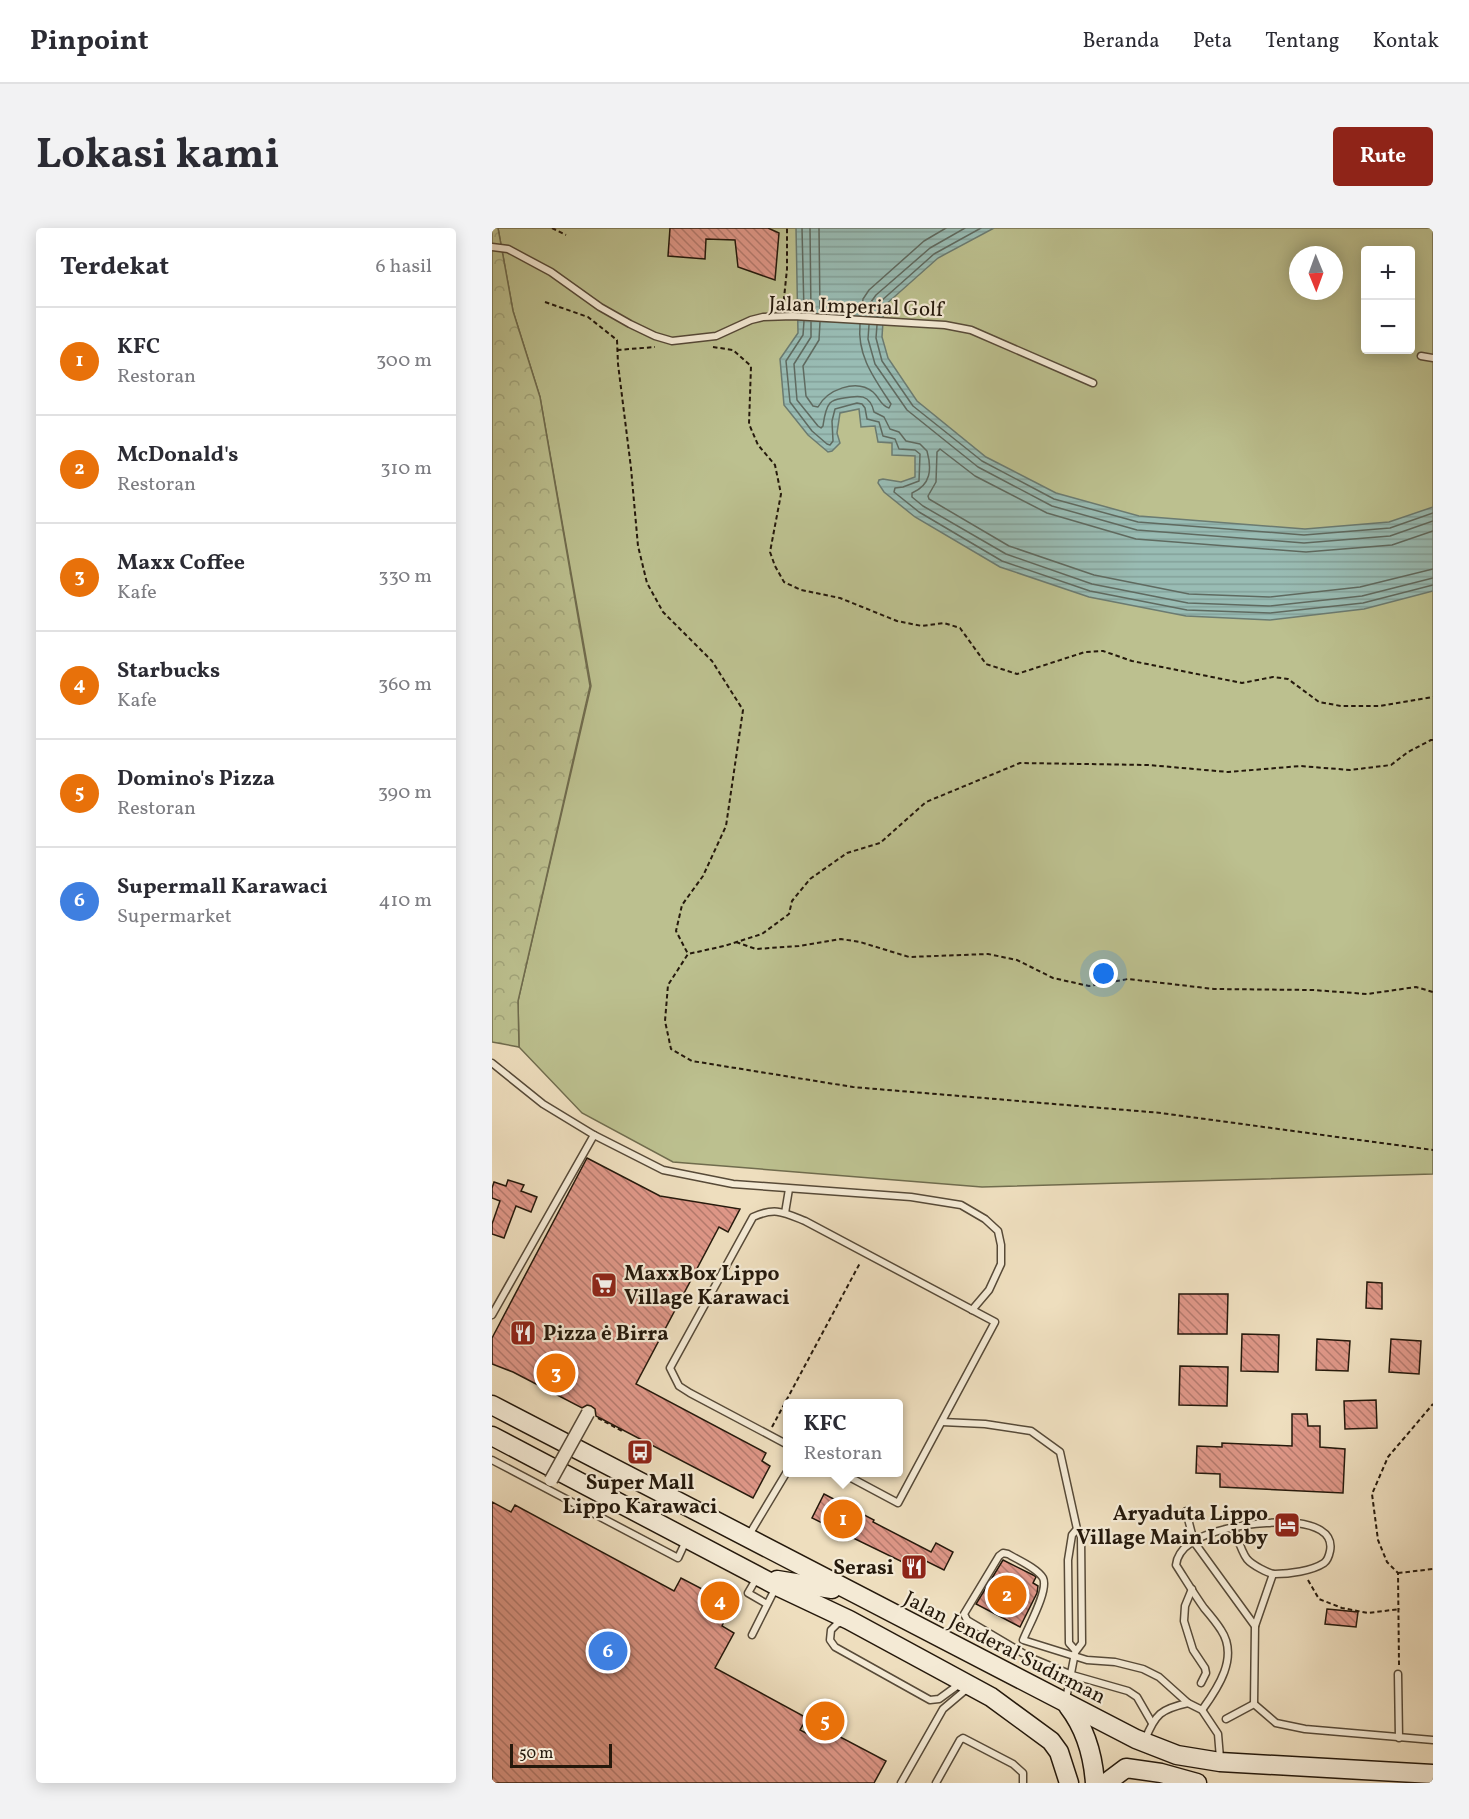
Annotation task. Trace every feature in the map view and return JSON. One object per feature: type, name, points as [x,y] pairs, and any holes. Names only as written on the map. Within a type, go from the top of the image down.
[{"type":"street","points":[[494,1406],[526,1453]]},
{"type":"street","name":"Jalan Jenderal Sudirman","points":[[494,1406],[1140,1741],[1177,1755],[1220,1762],[1433,1774]]},
{"type":"street","points":[[551,1480],[588,1413]]},
{"type":"street","points":[[492,1436],[768,1582],[849,1620],[991,1697],[1051,1741],[1062,1759],[1069,1783]]},
{"type":"street","points":[[768,1582],[848,1591]]},
{"type":"street","points":[[1065,1702],[1081,1726],[1091,1755],[1095,1783]]},
{"type":"street","points":[[1126,1768],[1125,1751],[1128,1746],[1140,1741]]},
{"type":"street","points":[[1106,1783],[1126,1768],[1161,1773],[1197,1783]]},
{"type":"lane","name":"Jalan Imperial Golf","points":[[492,247],[508,249],[543,268],[600,307],[655,336],[672,341],[702,339],[726,332],[751,320],[793,316],[945,325],[971,330],[1093,383]]},
{"type":"lane","points":[[1421,356],[1433,358]]},
{"type":"lane","points":[[492,1063],[543,1104],[594,1135],[663,1170],[733,1185],[911,1197],[961,1205],[985,1219],[998,1231],[1001,1245],[1001,1264],[988,1290],[972,1310]]},
{"type":"lane","points":[[492,1315],[594,1135]]},
{"type":"lane","points":[[785,1213],[789,1189]]},
{"type":"lane","points":[[783,1442],[679,1386],[670,1368],[753,1217],[767,1211],[785,1213],[995,1322],[898,1503],[848,1477]]},
{"type":"lane","points":[[942,1422],[985,1424],[1031,1431],[1060,1452],[1077,1529],[1081,1535],[1082,1643],[1075,1654],[1069,1674],[1065,1702]]},
{"type":"lane","points":[[492,1460],[678,1558],[685,1543],[755,1581],[748,1593],[767,1604]]},
{"type":"lane","points":[[747,1539],[784,1477]]},
{"type":"lane","points":[[1186,1511],[1194,1542],[1255,1626]]},
{"type":"lane","points":[[1202,1710],[1227,1668],[1227,1645],[1223,1631],[1176,1565],[1180,1552],[1214,1532],[1233,1526],[1282,1521],[1317,1528],[1328,1536],[1331,1545],[1328,1559],[1323,1563],[1302,1570],[1272,1575],[1248,1560],[1233,1526]]},
{"type":"lane","points":[[1075,1654],[1069,1643],[1068,1560],[1071,1535],[1077,1529]]},
{"type":"lane","points":[[1152,1723],[1137,1696],[1128,1691],[1069,1674],[1031,1658],[964,1617],[999,1556],[1003,1553],[1008,1554],[1044,1578],[1045,1589],[1023,1640],[1066,1654],[1075,1654],[1087,1660],[1116,1662],[1143,1669],[1159,1677],[1188,1703],[1202,1710],[1218,1734],[1220,1762]]},
{"type":"lane","points":[[1272,1575],[1255,1626],[1254,1704],[1276,1723],[1305,1728],[1433,1740]]},
{"type":"lane","points":[[758,1599],[768,1582]]},
{"type":"lane","points":[[752,1635],[767,1604],[768,1582]]},
{"type":"lane","points":[[1192,1589],[1185,1606],[1184,1621],[1193,1650],[1205,1668],[1206,1673],[1201,1683]]},
{"type":"lane","points":[[849,1620],[837,1624],[831,1630],[830,1640],[835,1647],[930,1700],[939,1699],[967,1683]]},
{"type":"lane","points":[[1398,1674],[1399,1738]]},
{"type":"lane","points":[[901,1783],[943,1708],[967,1683]]},
{"type":"lane","points":[[1140,1741],[1165,1708],[1188,1703]]},
{"type":"lane","points":[[1227,1719],[1254,1704]]},
{"type":"lane","points":[[936,1783],[963,1738],[1013,1764],[1023,1773],[1023,1783]]},
{"type":"path","points":[[552,228],[566,235]]},
{"type":"path","points":[[782,317],[787,269],[787,228]]},
{"type":"path","points":[[545,302],[588,317],[617,340],[638,546],[647,583],[663,612],[712,661],[743,710],[726,826],[703,876],[682,905],[680,913],[676,931],[688,954]]},
{"type":"path","points":[[702,339],[703,346],[733,350],[751,366],[749,424],[758,445],[775,465],[781,494],[770,552],[784,582],[801,590],[840,598],[897,621],[922,626],[944,623],[960,628],[986,664],[1017,675],[1085,652],[1103,651],[1132,661],[1242,683],[1272,677],[1288,679],[1318,702],[1341,706],[1379,706],[1433,697]]},
{"type":"path","points":[[1433,740],[1408,752],[1391,765],[1350,770],[1300,766],[1228,772],[1149,765],[1020,763],[926,802],[880,843],[847,853],[810,879],[792,901],[789,914],[762,933],[688,954],[668,985],[665,1021],[671,1049],[692,1060],[852,1087],[1161,1113],[1433,1150]]},
{"type":"path","points":[[736,942],[756,949],[799,946],[841,939],[860,942],[909,957],[988,954],[1017,960],[1053,978],[1089,986],[1128,979],[1214,989],[1313,990],[1367,994],[1416,987],[1433,992]]},
{"type":"path","points":[[787,1399],[865,1253]]},
{"type":"path","points":[[1398,1674],[1400,1609],[1398,1573],[1387,1562],[1378,1540],[1372,1494],[1388,1457],[1433,1404]]},
{"type":"path","points":[[768,1435],[783,1407]]},
{"type":"path","points":[[588,1413],[622,1431]]},
{"type":"path","points":[[1398,1573],[1433,1569]]},
{"type":"path","points":[[1302,1570],[1319,1599],[1334,1605],[1368,1613],[1400,1609]]},
{"type":"green space","points":[[492,228],[498,228],[513,311],[540,397],[590,686],[518,1001],[519,1047],[492,1042]]},
{"type":"green space","points":[[498,228],[1433,228],[1433,1174],[982,1187],[673,1162],[582,1113],[519,1047],[518,1001],[591,686],[540,397],[513,311]]},
{"type":"water","points":[[796,228],[994,228],[938,258],[884,306],[882,337],[888,358],[917,401],[986,457],[1056,493],[1139,516],[1305,529],[1389,522],[1433,507],[1433,591],[1364,609],[1270,620],[1186,616],[1089,597],[1000,567],[915,517],[884,492],[878,483],[879,480],[901,482],[915,477],[915,456],[892,455],[892,443],[878,442],[875,426],[861,427],[859,409],[840,413],[837,433],[840,443],[828,452],[808,435],[784,405],[780,359],[798,333]]},
{"type":"building","points":[[670,228],[768,228],[779,233],[775,280],[738,267],[735,240],[706,239],[705,259],[668,256]]},
{"type":"building","name":"MaxxBox Lippo Village Karawaci","points":[[587,1158],[660,1196],[740,1209],[728,1232],[719,1227],[636,1384],[766,1453],[762,1461],[770,1466],[753,1498],[596,1416],[595,1409],[591,1406],[587,1405],[582,1408],[513,1372],[492,1364],[492,1338]]},
{"type":"building","points":[[508,1180],[524,1185],[521,1191],[537,1197],[531,1212],[516,1206],[504,1238],[492,1234],[492,1224],[500,1201],[492,1198],[492,1188],[494,1182],[506,1186]]},
{"type":"building","points":[[1367,1282],[1382,1283],[1382,1309],[1366,1308]]},
{"type":"building","points":[[1179,1294],[1228,1294],[1227,1334],[1178,1334]]},
{"type":"building","points":[[1242,1334],[1279,1335],[1278,1372],[1241,1371]]},
{"type":"building","points":[[1317,1339],[1350,1341],[1348,1371],[1316,1370]]},
{"type":"building","points":[[1391,1339],[1421,1341],[1419,1374],[1389,1372]]},
{"type":"building","points":[[1180,1366],[1228,1367],[1227,1406],[1179,1405]]},
{"type":"building","points":[[1376,1400],[1377,1428],[1345,1429],[1344,1401]]},
{"type":"building","points":[[1292,1414],[1307,1414],[1308,1426],[1320,1426],[1320,1447],[1345,1449],[1343,1493],[1220,1487],[1220,1474],[1196,1473],[1197,1446],[1222,1447],[1222,1443],[1292,1446]]},
{"type":"building","points":[[824,1494],[931,1552],[936,1543],[953,1552],[944,1570],[926,1561],[921,1571],[812,1518]]},
{"type":"building","points":[[492,1502],[511,1512],[515,1505],[674,1591],[681,1578],[708,1592],[700,1606],[725,1619],[722,1626],[734,1633],[715,1668],[807,1718],[800,1730],[821,1741],[827,1730],[886,1761],[874,1783],[492,1783]]},
{"type":"building","points":[[1003,1560],[1036,1577],[1033,1583],[1038,1586],[1037,1593],[1020,1627],[976,1604]]},
{"type":"building","points":[[1327,1609],[1358,1612],[1356,1627],[1325,1624]]},
{"type":"place","name":"MaxxBox Lippo Village Karawaci","points":[[604,1285]]},
{"type":"place","name":"Pizza ė Birra","points":[[523,1333]]},
{"type":"place","name":"Maxx Coffee","points":[[556,1373]]},
{"type":"place","name":"Super Mall Lippo Karawaci","points":[[640,1452]]},
{"type":"place","name":"KFC","points":[[843,1519]]},
{"type":"place","name":"Aryaduta Lippo Village Main Lobby","points":[[1287,1525]]},
{"type":"place","name":"Serasi","points":[[914,1567]]},
{"type":"place","name":"McDonald's","points":[[1007,1595]]},
{"type":"place","name":"Starbucks","points":[[720,1601]]},
{"type":"place","name":"Supermall Karawaci","points":[[608,1651]]},
{"type":"place","name":"Domino's Pizza","points":[[825,1721]]}]
